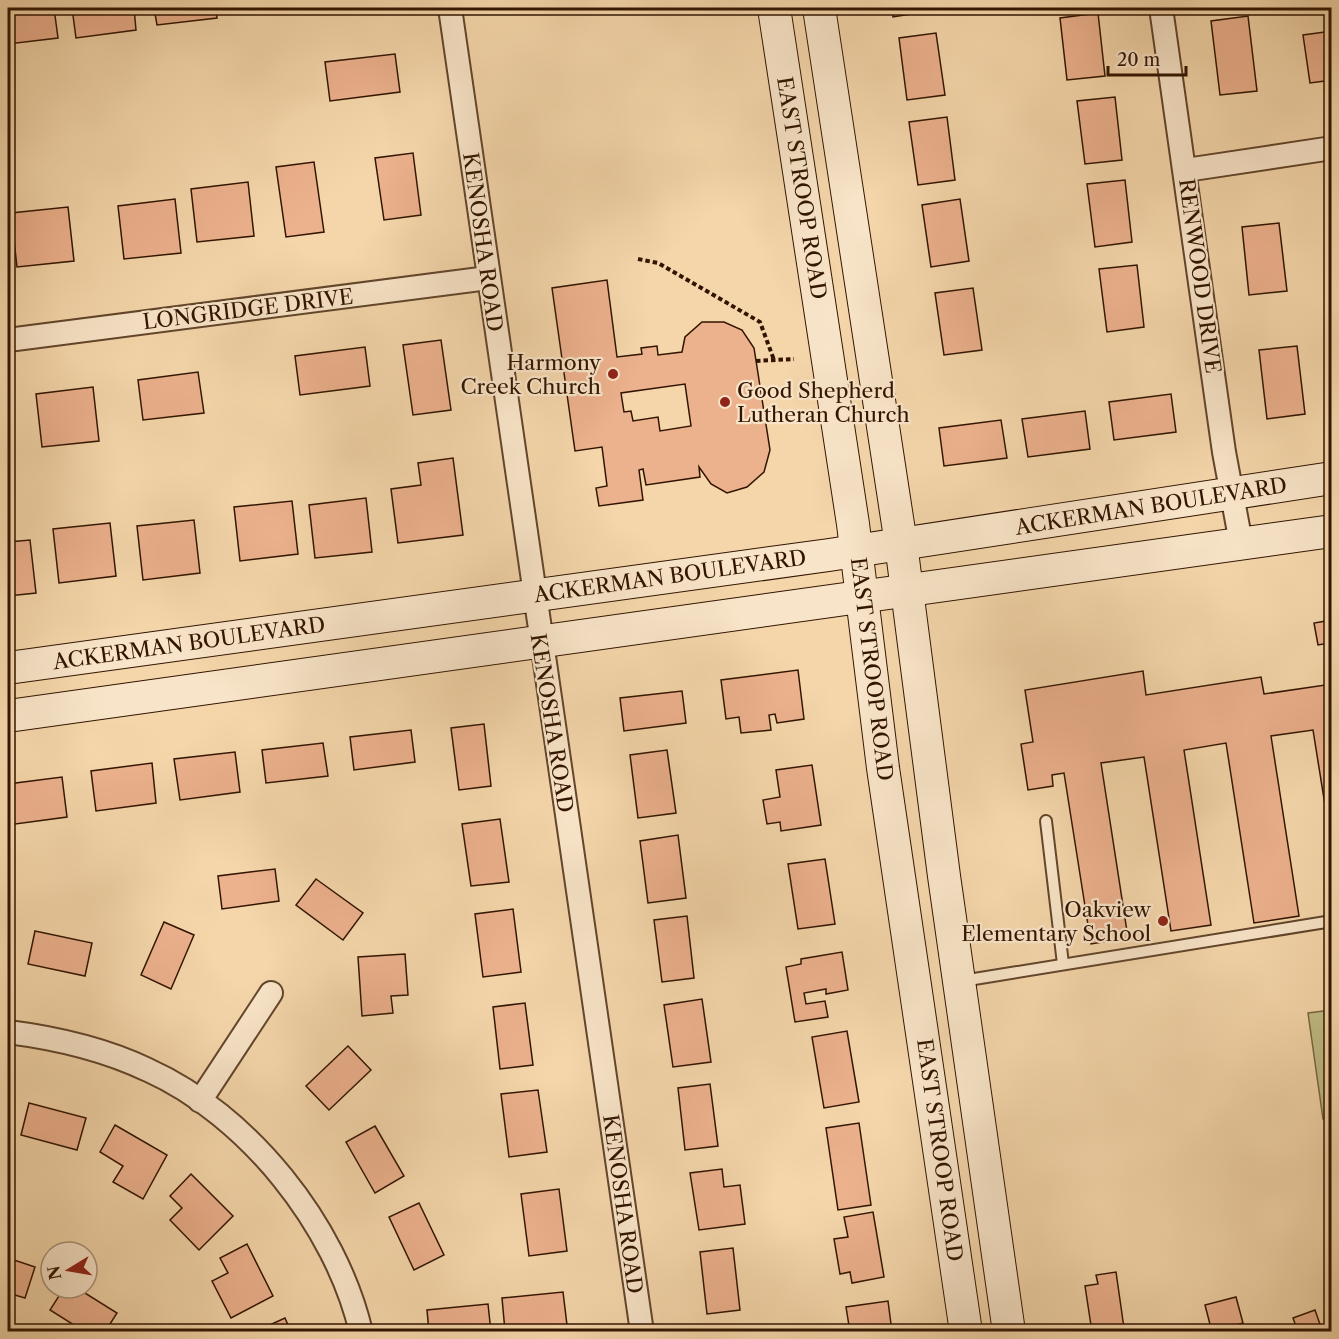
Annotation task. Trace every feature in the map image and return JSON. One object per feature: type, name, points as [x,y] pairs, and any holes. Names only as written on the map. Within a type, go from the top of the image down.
[{"type":"street","name":"KENOSHA ROAD","points":[[450,8],[532,595],[642,1332]]},
{"type":"street","name":"EAST STROOP ROAD","points":[[774,8],[857,550],[883,768],[966,1332]]},
{"type":"street","name":"EAST STROOP ROAD","points":[[819,8],[901,543],[959,981],[1009,1332]]},
{"type":"street","name":"RENWOOD DRIVE","points":[[1161,8],[1186,170],[1230,494],[1241,543]]},
{"type":"street","points":[[1186,170],[1332,148]]},
{"type":"street","name":"LONGRIDGE DRIVE","points":[[8,340],[488,278]]},
{"type":"street","name":"ACKERMAN BOULEVARD","points":[[8,668],[857,550],[1332,478]]},
{"type":"street","points":[[8,717],[539,640],[1332,531]]},
{"type":"street","points":[[200,1101],[272,993]]},
{"type":"street","points":[[8,1032],[41,1036],[104,1052],[150,1070],[200,1101],[246,1138],[284,1179],[310,1215],[340,1271],[361,1332]]},
{"type":"lane","points":[[1046,821],[1063,964]]},
{"type":"lane","points":[[959,981],[1332,921]]},
{"type":"path","points":[[638,259],[658,263],[760,322],[774,360]]},
{"type":"path","points":[[756,361],[794,359]]},
{"type":"shaded area","points":[[1331,1010],[1331,1118],[1323,1119],[1308,1013]]},
{"type":"building","points":[[8,8],[54,8],[58,38],[8,44]]},
{"type":"building","points":[[72,8],[134,8],[136,30],[76,38]]},
{"type":"building","points":[[154,8],[216,8],[217,18],[157,25]]},
{"type":"building","points":[[248,8],[296,8],[248,14]]},
{"type":"building","points":[[892,8],[930,8],[930,11],[893,17]]},
{"type":"building","points":[[1098,13],[1105,76],[1067,80],[1060,18]]},
{"type":"building","points":[[1248,16],[1257,91],[1220,95],[1211,21]]},
{"type":"building","points":[[1332,31],[1332,80],[1310,83],[1303,35]]},
{"type":"building","points":[[936,33],[945,95],[907,100],[899,38]]},
{"type":"building","points":[[395,54],[400,92],[330,101],[325,62]]},
{"type":"building","points":[[1115,97],[1122,160],[1085,164],[1077,101]]},
{"type":"building","points":[[947,117],[955,180],[918,185],[909,122]]},
{"type":"building","points":[[413,153],[421,215],[384,220],[375,158]]},
{"type":"building","points":[[314,162],[324,232],[286,237],[276,167]]},
{"type":"building","points":[[1125,180],[1132,242],[1095,247],[1087,184]]},
{"type":"building","points":[[248,182],[254,236],[197,242],[191,189]]},
{"type":"building","points":[[175,199],[181,253],[124,259],[118,206]]},
{"type":"building","points":[[960,199],[969,261],[931,267],[922,205]]},
{"type":"building","points":[[68,207],[74,261],[17,267],[11,213]]},
{"type":"building","points":[[1279,223],[1287,291],[1249,295],[1242,227]]},
{"type":"building","points":[[1137,265],[1144,327],[1107,332],[1099,269]]},
{"type":"building","name":"Good Shepherd Lutheran Church","points":[[607,280],[617,357],[642,354],[641,348],[657,346],[658,355],[682,352],[685,337],[702,322],[724,322],[742,330],[754,348],[770,450],[764,472],[747,487],[727,493],[711,484],[699,467],[700,477],[646,485],[643,469],[639,470],[643,500],[599,506],[596,488],[607,486],[602,447],[575,451],[552,288]],"holes":[[[685,384],[691,426],[660,431],[658,417],[633,421],[631,411],[624,412],[621,393]]]},
{"type":"building","points":[[973,288],[982,350],[944,355],[935,293]]},
{"type":"building","points":[[441,340],[451,410],[413,415],[403,345]]},
{"type":"building","points":[[1297,346],[1305,414],[1267,419],[1259,350]]},
{"type":"building","points":[[365,347],[370,386],[300,395],[295,356]]},
{"type":"building","points":[[198,372],[204,413],[143,420],[138,380]]},
{"type":"building","points":[[93,387],[99,441],[42,447],[36,394]]},
{"type":"building","points":[[1171,394],[1176,432],[1114,440],[1109,402]]},
{"type":"building","points":[[1085,411],[1090,449],[1028,457],[1022,419]]},
{"type":"building","points":[[1001,420],[1007,458],[944,466],[939,428]]},
{"type":"building","points":[[453,458],[463,535],[398,543],[391,489],[421,485],[418,463]]},
{"type":"building","points":[[366,498],[372,552],[315,558],[309,505]]},
{"type":"building","points":[[292,501],[298,554],[240,561],[234,507]]},
{"type":"building","points":[[194,520],[200,573],[143,580],[137,526]]},
{"type":"building","points":[[110,523],[116,576],[59,583],[53,529]]},
{"type":"building","points":[[30,540],[36,593],[8,596],[8,542]]},
{"type":"building","points":[[1332,620],[1332,657],[1329,643],[1318,645],[1314,623]]},
{"type":"building","points":[[798,670],[804,719],[777,723],[775,714],[769,715],[771,730],[741,733],[739,717],[726,719],[721,680]]},
{"type":"building","points":[[1143,671],[1146,695],[1261,677],[1264,694],[1332,684],[1332,849],[1313,730],[1271,736],[1299,916],[1254,923],[1226,743],[1184,750],[1211,925],[1171,931],[1144,757],[1101,763],[1128,938],[1091,944],[1064,773],[1052,775],[1053,786],[1028,790],[1021,744],[1033,742],[1025,690]]},
{"type":"building","points":[[682,691],[686,723],[624,731],[620,698]]},
{"type":"building","points":[[484,724],[491,786],[459,790],[451,728]]},
{"type":"building","points":[[411,730],[415,762],[354,770],[350,737]]},
{"type":"building","points":[[323,743],[328,776],[266,783],[262,750]]},
{"type":"building","points":[[667,750],[676,813],[638,818],[630,755]]},
{"type":"building","points":[[235,752],[240,792],[180,800],[174,759]]},
{"type":"building","points":[[152,763],[156,803],[96,811],[91,771]]},
{"type":"building","points":[[812,765],[821,825],[781,831],[780,822],[767,824],[763,800],[780,797],[776,770]]},
{"type":"building","points":[[62,777],[67,817],[8,825],[8,784]]},
{"type":"building","points":[[500,819],[509,882],[471,886],[462,824]]},
{"type":"building","points":[[678,835],[686,898],[648,903],[640,841]]},
{"type":"building","points":[[825,859],[835,924],[798,929],[788,864]]},
{"type":"building","points":[[275,869],[279,901],[222,909],[218,876]]},
{"type":"building","points":[[316,879],[363,913],[343,940],[296,905]]},
{"type":"building","points":[[513,909],[521,972],[483,977],[475,914]]},
{"type":"building","points":[[687,916],[694,978],[662,982],[654,920]]},
{"type":"building","points":[[164,922],[194,935],[171,989],[141,975]]},
{"type":"building","points":[[35,931],[92,943],[85,976],[28,964]]},
{"type":"building","points":[[842,952],[848,990],[826,994],[826,989],[804,993],[806,1004],[825,1001],[828,1017],[795,1022],[786,967],[801,964],[801,959]]},
{"type":"building","points":[[405,954],[408,995],[391,996],[393,1013],[362,1016],[358,957]]},
{"type":"building","points":[[702,999],[711,1062],[673,1067],[664,1005]]},
{"type":"building","points":[[525,1003],[533,1065],[500,1069],[493,1007]]},
{"type":"building","points":[[847,1031],[859,1102],[824,1108],[812,1037]]},
{"type":"building","points":[[348,1046],[371,1070],[329,1110],[306,1086]]},
{"type":"building","points":[[710,1084],[718,1146],[685,1150],[678,1088]]},
{"type":"building","points":[[538,1090],[547,1152],[509,1157],[501,1094]]},
{"type":"building","points":[[29,1103],[86,1118],[77,1150],[21,1135]]},
{"type":"building","points":[[859,1123],[871,1205],[838,1210],[826,1128]]},
{"type":"building","points":[[115,1125],[167,1155],[143,1199],[113,1182],[123,1166],[100,1152]]},
{"type":"building","points":[[375,1126],[404,1176],[375,1193],[346,1142]]},
{"type":"building","points":[[722,1169],[724,1187],[740,1185],[745,1224],[699,1230],[690,1173]]},
{"type":"building","points":[[191,1174],[233,1216],[199,1250],[170,1220],[182,1208],[170,1196]]},
{"type":"building","points":[[559,1189],[567,1251],[529,1256],[521,1194]]},
{"type":"building","points":[[419,1203],[444,1255],[414,1270],[389,1217]]},
{"type":"building","points":[[873,1212],[884,1277],[852,1283],[850,1272],[840,1274],[834,1239],[848,1237],[844,1217]]},
{"type":"building","points":[[247,1244],[273,1296],[231,1318],[212,1281],[228,1273],[220,1258]]},
{"type":"building","points":[[733,1248],[740,1310],[707,1314],[700,1252]]},
{"type":"building","points":[[8,1258],[35,1267],[25,1298],[8,1293]]},
{"type":"building","points":[[1116,1272],[1124,1328],[1092,1332],[1085,1286],[1098,1284],[1096,1275]]},
{"type":"building","points":[[563,1292],[567,1325],[505,1331],[502,1298]]},
{"type":"building","points":[[1236,1297],[1243,1323],[1212,1332],[1205,1305]]},
{"type":"building","points":[[56,1300],[96,1300],[117,1313],[105,1332],[85,1332],[50,1310]]},
{"type":"building","points":[[888,1301],[892,1332],[850,1332],[846,1307]]},
{"type":"building","points":[[488,1304],[491,1332],[429,1332],[427,1310]]},
{"type":"building","points":[[1315,1310],[1322,1330],[1332,1326],[1332,1332],[1298,1332],[1293,1318]]},
{"type":"building","points":[[285,1318],[291,1332],[254,1332]]},
{"type":"place","name":"Harmony Creek Church","points":[[613,374]]},
{"type":"place","name":"Good Shepherd Lutheran Church","points":[[725,402]]},
{"type":"place","name":"Oakview Elementary School","points":[[1163,921]]}]
